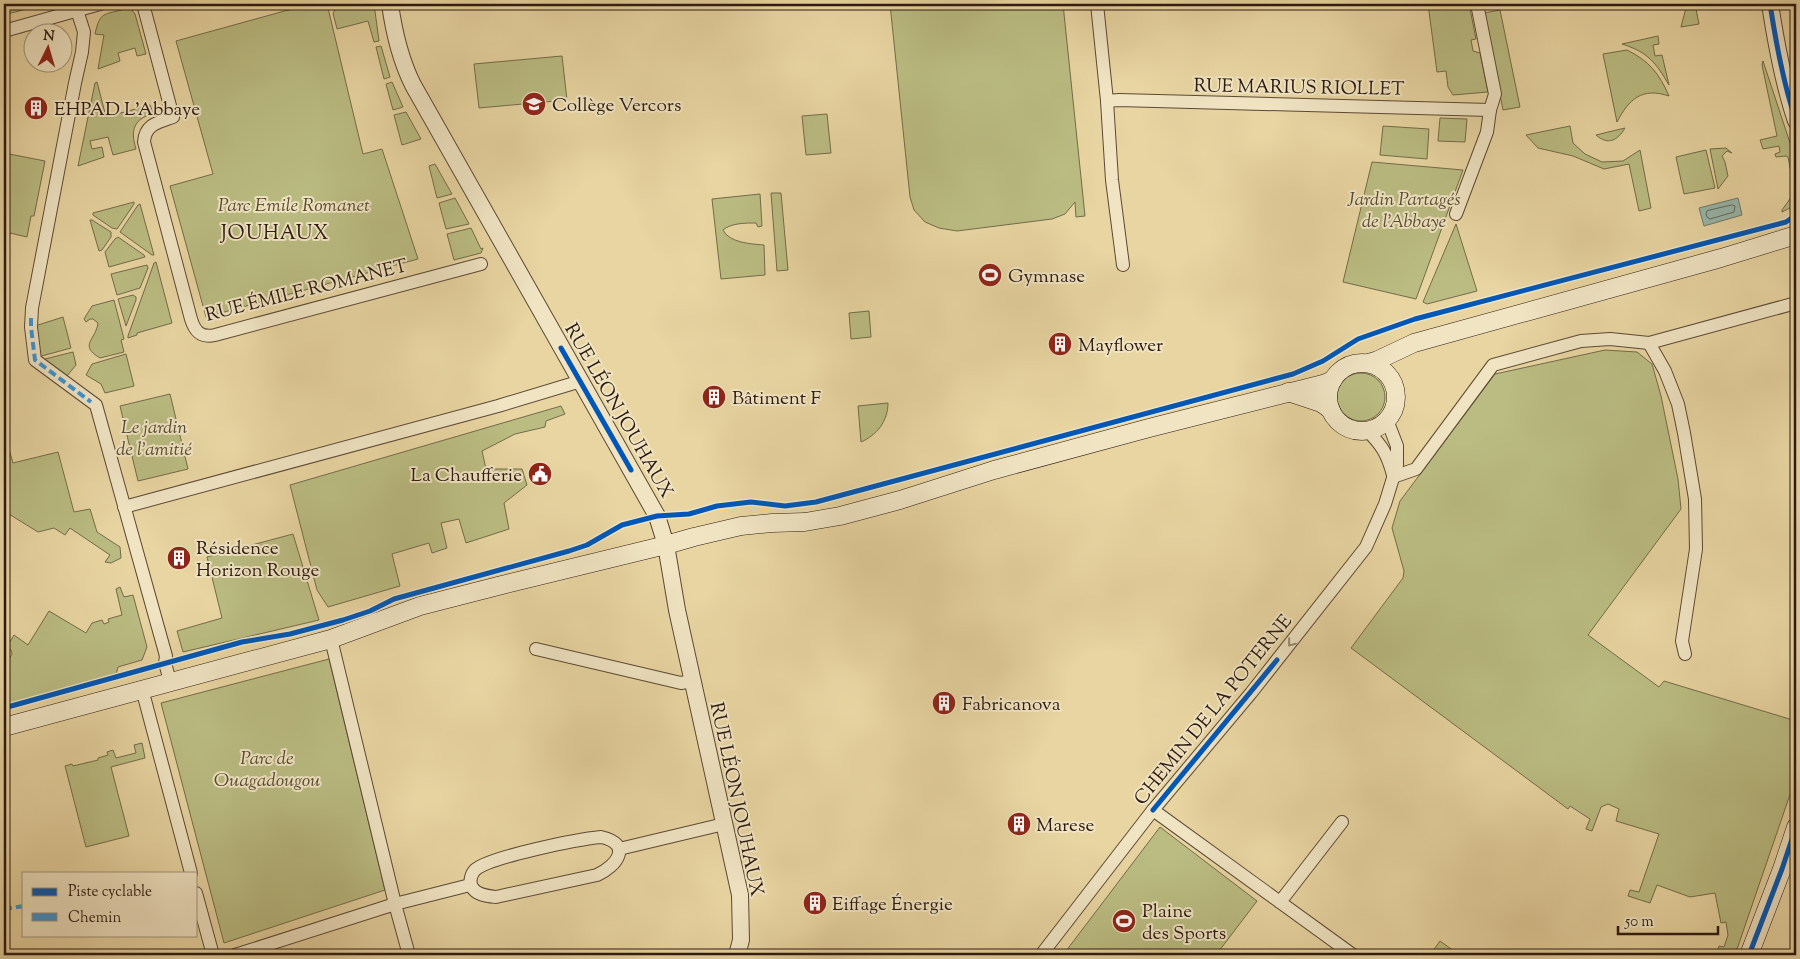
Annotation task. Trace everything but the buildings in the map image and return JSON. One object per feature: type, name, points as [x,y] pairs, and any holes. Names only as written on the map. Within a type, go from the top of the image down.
[{"type":"main road","points":[[1368,363],[1377,366],[1385,372],[1395,390],[1396,400],[1393,411],[1387,420],[1378,427],[1356,430],[1337,420],[1328,400],[1333,380],[1339,372],[1348,366],[1378,360],[1414,343],[1721,258],[1796,235]]},
{"type":"main road","points":[[1391,380],[1404,348]]},
{"type":"main road","points":[[4,727],[331,639],[420,606],[666,545],[694,536],[741,526],[805,522],[840,516],[1161,424],[1333,380]]},
{"type":"main road","points":[[1287,392],[1321,403],[1331,410]]},
{"type":"main road","points":[[1749,955],[1796,827]]},
{"type":"street","points":[[4,31],[100,4]]},
{"type":"street","name":"RUE ÉMILE ROMANET","points":[[143,4],[174,117],[149,127],[144,136],[144,142],[192,324],[203,336],[215,335],[481,264]]},
{"type":"street","name":"RUE LÉON JOUHAUX","points":[[390,4],[398,47],[413,85],[657,516],[666,545],[674,598],[740,895],[741,940],[737,955]]},
{"type":"street","points":[[1097,4],[1107,102],[1112,180],[1123,265]]},
{"type":"street","points":[[1456,214],[1487,132],[1490,110],[1495,94],[1478,4]]},
{"type":"street","points":[[1770,4],[1790,105],[1796,121]]},
{"type":"street","points":[[77,10],[84,32],[82,52],[31,318],[35,360],[96,405],[164,652],[170,681]]},
{"type":"street","name":"RUE MARIUS RIOLLET","points":[[1107,102],[1490,110]]},
{"type":"street","points":[[1367,430],[1384,448],[1393,477],[1416,468],[1492,365],[1581,341],[1610,339],[1649,343],[1796,303]]},
{"type":"street","points":[[1649,343],[1665,372],[1678,404],[1695,499],[1696,550],[1682,641],[1686,654]]},
{"type":"street","points":[[124,507],[581,381]]},
{"type":"street","name":"CHEMIN DE LA POTERNE","points":[[1041,955],[1153,810],[1251,693],[1366,547],[1385,504],[1397,465],[1397,446],[1387,420]]},
{"type":"street","points":[[331,639],[409,955]]},
{"type":"street","points":[[536,648],[682,683],[692,680]]},
{"type":"street","points":[[142,689],[191,872]]},
{"type":"street","points":[[1153,810],[1353,955]]},
{"type":"street","points":[[1280,902],[1342,822]]},
{"type":"street","points":[[619,849],[724,824]]},
{"type":"street","points":[[594,838],[607,838],[616,844],[619,849],[616,862],[608,870],[597,875],[496,897],[485,896],[474,891],[470,885],[474,871],[490,861],[498,859],[594,838]]},
{"type":"street","points":[[235,955],[395,904],[470,885]]},
{"type":"street","points":[[198,900],[213,955]]},
{"type":"green space","points":[[4,4],[45,4],[4,15]]},
{"type":"green space","name":"Parc Emile Romanet","points":[[310,4],[327,4],[363,154],[382,149],[418,259],[206,317],[170,186],[213,174],[176,41]]},
{"type":"green space","points":[[339,4],[374,4],[379,41],[374,42],[368,21],[337,29],[333,13]]},
{"type":"green space","points":[[890,4],[1063,4],[1085,216],[1076,217],[1075,202],[1065,214],[1052,219],[957,231],[939,228],[925,222],[914,210],[910,197]]},
{"type":"green space","points":[[1428,4],[1469,4],[1476,39],[1471,40],[1473,51],[1480,53],[1488,92],[1453,95],[1448,87],[1446,71],[1437,72]]},
{"type":"green space","points":[[1687,4],[1695,4],[1699,24],[1681,27]]},
{"type":"green space","points":[[131,9],[135,14],[146,54],[137,56],[135,48],[118,53],[120,61],[98,69],[104,35],[95,34],[99,21],[108,13]]},
{"type":"green space","points":[[1500,10],[1520,107],[1503,110],[1484,13]]},
{"type":"green space","points":[[1658,36],[1659,44],[1653,45],[1655,56],[1662,55],[1669,85],[1660,70],[1650,59],[1631,47],[1622,44]]},
{"type":"green space","points":[[381,46],[390,77],[384,79],[376,47]]},
{"type":"green space","points":[[1627,50],[1653,68],[1669,96],[1651,93],[1637,97],[1626,107],[1617,122],[1603,54]]},
{"type":"green space","points":[[562,56],[567,100],[479,108],[474,64]]},
{"type":"green space","points":[[1763,61],[1796,161],[1796,205],[1782,212],[1795,192],[1788,157],[1776,157],[1775,154],[1780,152],[1779,146],[1763,149],[1760,140],[1777,136],[1762,65]]},
{"type":"green space","points":[[97,82],[106,117],[150,105],[153,113],[141,119],[135,126],[133,136],[136,149],[113,155],[108,137],[90,141],[92,149],[102,147],[104,157],[78,166],[95,83]]},
{"type":"green space","points":[[392,82],[403,107],[393,110],[386,84]]},
{"type":"green space","points":[[406,112],[421,139],[402,145],[394,115]]},
{"type":"green space","points":[[827,114],[831,153],[806,155],[802,116]]},
{"type":"green space","points":[[1440,118],[1467,119],[1465,142],[1438,141]]},
{"type":"green space","points":[[1383,126],[1429,129],[1427,159],[1380,155]]},
{"type":"green space","points":[[1570,126],[1573,143],[1585,154],[1602,162],[1623,161],[1640,150],[1651,208],[1639,211],[1629,164],[1604,169],[1573,156],[1538,148],[1526,135]]},
{"type":"green space","points":[[1625,128],[1619,136],[1609,141],[1596,135]]},
{"type":"green space","points":[[1726,148],[1732,153],[1727,151],[1722,156],[1728,176],[1718,189],[1710,149]]},
{"type":"green space","points":[[1706,150],[1715,188],[1684,194],[1676,157]]},
{"type":"green space","points":[[4,153],[45,161],[34,216],[31,216],[27,237],[10,233],[8,241],[4,240]]},
{"type":"green space","name":"Jardin Partagés de l'Abbaye","points":[[1372,162],[1463,170],[1416,299],[1343,282]]},
{"type":"green space","points":[[435,164],[452,194],[437,198],[429,166]]},
{"type":"green space","points":[[771,193],[781,193],[788,270],[777,271]]},
{"type":"green space","points":[[760,194],[762,226],[758,227],[756,223],[743,223],[723,230],[730,238],[735,240],[764,245],[765,275],[721,279],[712,199]]},
{"type":"green space","points":[[455,198],[469,224],[446,229],[439,203]]},
{"type":"green space","points":[[134,202],[117,229],[112,228],[93,215],[93,213]]},
{"type":"green space","points":[[140,204],[154,255],[120,232]]},
{"type":"green space","points":[[90,220],[111,232],[111,237],[102,250],[99,251]]},
{"type":"green space","points":[[1456,224],[1477,291],[1427,304],[1423,302]]},
{"type":"green space","points":[[471,228],[481,249],[483,248],[481,253],[454,260],[447,234]]},
{"type":"green space","points":[[118,237],[145,257],[109,267],[105,252]]},
{"type":"green space","points":[[156,262],[172,323],[137,333],[137,335],[128,338],[154,263]]},
{"type":"green space","points":[[147,265],[148,268],[140,288],[117,295],[111,274]]},
{"type":"green space","points":[[133,295],[136,297],[136,300],[126,326],[118,299]]},
{"type":"green space","points":[[114,300],[124,339],[121,340],[124,352],[100,358],[89,346],[98,323],[93,319],[86,322],[84,319],[92,306]]},
{"type":"green space","points":[[869,311],[871,337],[851,339],[849,313]]},
{"type":"green space","points":[[63,317],[71,348],[38,357],[35,326]]},
{"type":"green space","points":[[1605,350],[1637,352],[1652,364],[1661,396],[1678,479],[1681,509],[1588,635],[1659,687],[1664,681],[1796,721],[1796,777],[1735,955],[1716,955],[1719,946],[1724,947],[1728,935],[1726,922],[1721,923],[1715,893],[1690,897],[1657,885],[1650,903],[1628,896],[1630,890],[1639,892],[1659,834],[1616,821],[1619,809],[1608,804],[1601,807],[1592,831],[1586,829],[1590,819],[1570,806],[1568,809],[1351,648],[1403,578],[1404,571],[1392,528],[1400,501],[1495,374]]},
{"type":"green space","points":[[73,352],[76,365],[66,377],[41,360]]},
{"type":"green space","points":[[126,354],[134,386],[105,393],[101,384],[86,375],[92,364]]},
{"type":"green space","points":[[1356,373],[1366,373],[1378,380],[1385,392],[1385,402],[1378,414],[1366,421],[1356,421],[1348,417],[1341,410],[1337,402],[1337,392],[1341,384],[1348,377]]},
{"type":"green space","name":"Le jardin de l'amitié","points":[[170,394],[188,469],[138,481],[120,406]]},
{"type":"green space","points":[[888,403],[886,416],[880,427],[861,442],[858,406]]},
{"type":"green space","points":[[561,406],[565,414],[546,421],[545,427],[515,434],[482,451],[486,469],[522,469],[527,485],[504,503],[509,529],[466,543],[459,519],[441,523],[447,548],[432,553],[429,543],[392,554],[400,586],[328,607],[317,590],[290,485]]},
{"type":"green space","points":[[4,432],[13,463],[58,452],[74,512],[90,509],[97,532],[120,547],[121,558],[111,563],[105,562],[110,555],[70,528],[65,535],[54,528],[38,532],[4,511]]},
{"type":"green space","points":[[293,534],[319,620],[183,652],[177,631],[222,618],[207,557]]},
{"type":"green space","points":[[120,587],[124,597],[133,595],[147,647],[142,660],[118,667],[116,675],[4,706],[4,663],[6,657],[9,659],[12,654],[11,650],[7,647],[14,635],[28,645],[49,611],[86,633],[92,623],[102,620],[104,624],[109,622],[108,619],[122,615],[116,589]]},
{"type":"green space","name":"Parc de Ouagadougou","points":[[329,659],[385,890],[224,943],[161,703]]},
{"type":"green space","points":[[142,743],[145,758],[111,767],[129,836],[86,847],[65,766],[98,760],[98,758],[108,755],[107,752],[113,750],[116,758],[136,753],[134,745]]},
{"type":"green space","points":[[1160,827],[1257,901],[1216,955],[1063,955]]},
{"type":"green space","points":[[1440,941],[1454,951],[1450,955],[1430,955]]},
{"type":"water","points":[[1738,198],[1742,215],[1704,226],[1699,208]]},
{"type":"marked path","points":[[31,318],[35,360],[91,402]]},
{"type":"marked path","points":[[4,909],[22,906]]},
{"type":"cycle path","points":[[1770,4],[1780,63],[1796,121]]},
{"type":"cycle path","points":[[4,708],[242,642],[290,634],[343,620],[370,611],[394,599],[587,545],[622,525],[657,516],[689,514],[717,506],[751,502],[785,506],[816,502],[1293,374],[1323,361],[1358,339],[1415,319],[1786,222],[1796,215]]},
{"type":"cycle path","points":[[561,348],[631,470]]},
{"type":"cycle path","points":[[1153,810],[1277,660]]},
{"type":"cycle path","points":[[1749,955],[1796,827]]},
{"type":"place","name":"Collège Vercors","points":[[534,104]]},
{"type":"place","name":"EHPAD L'Abbaye","points":[[36,108]]},
{"type":"place","name":"Gymnase","points":[[990,275]]},
{"type":"place","name":"Mayflower","points":[[1060,344]]},
{"type":"place","name":"Bâtiment F","points":[[714,397]]},
{"type":"place","name":"La Chaufferie","points":[[540,474]]},
{"type":"place","name":"Résidence Horizon Rouge","points":[[179,558]]},
{"type":"place","name":"Fabricanova","points":[[944,703]]},
{"type":"place","name":"Marese","points":[[1019,824]]},
{"type":"place","name":"Eiffage Énergie","points":[[815,903]]},
{"type":"place","name":"Plaine des Sports","points":[[1124,921]]},
{"type":"district","name":"JOUHAUX","points":[[275,232]]}]
